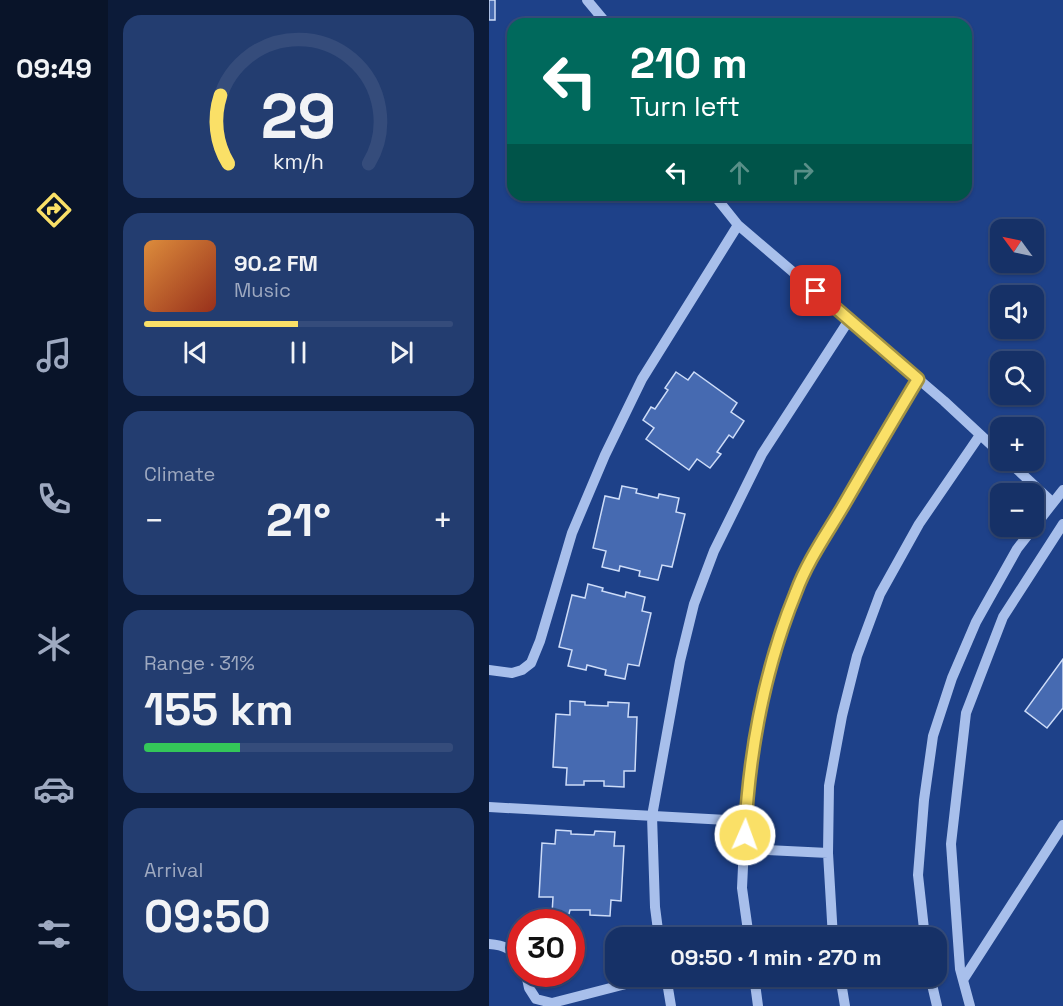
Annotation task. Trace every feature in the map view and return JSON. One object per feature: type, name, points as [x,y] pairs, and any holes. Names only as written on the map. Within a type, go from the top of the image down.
[{"type":"street","points":[[587,0],[602,18]]},
{"type":"street","points":[[719,201],[738,225],[918,379],[990,444]]},
{"type":"street","points":[[489,670],[512,673],[522,670],[531,663],[540,641],[572,533],[605,455],[642,379],[738,225]]},
{"type":"street","points":[[658,927],[652,816],[679,661],[694,604],[714,551],[762,454],[849,320]]},
{"type":"street","points":[[748,927],[743,888],[746,803],[757,720],[767,677],[796,590],[817,550],[918,379]]},
{"type":"street","points":[[832,927],[828,853],[829,786],[842,716],[857,656],[880,594],[919,524],[980,435]]},
{"type":"street","points":[[1019,471],[1052,502]]},
{"type":"street","points":[[924,927],[918,875],[924,800],[933,736],[951,678],[976,622],[1017,549],[1063,490]]},
{"type":"street","points":[[970,1006],[960,969],[951,844],[966,714],[1003,617],[1063,524]]},
{"type":"street","points":[[489,807],[745,821]]},
{"type":"street","points":[[963,980],[1063,825]]},
{"type":"street","points":[[744,849],[828,853]]},
{"type":"street","points":[[489,944],[507,948]]},
{"type":"street","points":[[529,987],[536,999],[552,1003],[614,987]]},
{"type":"street","points":[[668,987],[671,1006]]},
{"type":"street","points":[[755,987],[758,1006]]},
{"type":"street","points":[[842,987],[845,1006]]},
{"type":"street","points":[[933,987],[937,1006]]},
{"type":"building","points":[[489,0],[495,0],[495,20],[489,20]]},
{"type":"building","points":[[676,372],[688,380],[694,372],[737,403],[731,412],[744,421],[733,438],[729,435],[717,452],[721,454],[710,468],[697,459],[689,470],[646,439],[654,428],[643,420],[651,407],[655,409],[668,390],[665,388]]},
{"type":"building","points":[[622,486],[637,489],[636,493],[658,498],[659,494],[679,498],[676,512],[685,514],[672,567],[662,565],[658,580],[639,576],[640,571],[620,566],[619,571],[602,567],[606,551],[593,548],[605,496],[619,499]]},
{"type":"building","points":[[588,584],[603,588],[602,591],[625,597],[626,592],[645,597],[642,611],[651,613],[639,666],[628,664],[625,679],[605,675],[606,670],[587,665],[586,670],[568,666],[572,650],[559,647],[572,595],[585,598]]},
{"type":"building","points":[[1063,659],[1063,708],[1047,728],[1025,711]]},
{"type":"building","points":[[570,701],[585,702],[585,705],[608,706],[608,702],[629,703],[628,717],[637,717],[635,771],[624,771],[624,787],[604,786],[604,781],[584,781],[584,785],[566,785],[567,768],[553,767],[556,714],[570,715]]},
{"type":"building","points":[[556,830],[571,831],[571,834],[594,835],[595,831],[615,832],[614,846],[624,846],[621,901],[611,900],[610,916],[590,915],[590,910],[585,909],[552,909],[553,897],[539,897],[542,843],[555,844]]},
{"type":"route","points":[[745,835],[746,803],[757,720],[767,677],[796,590],[817,550],[918,379],[816,291]]}]
